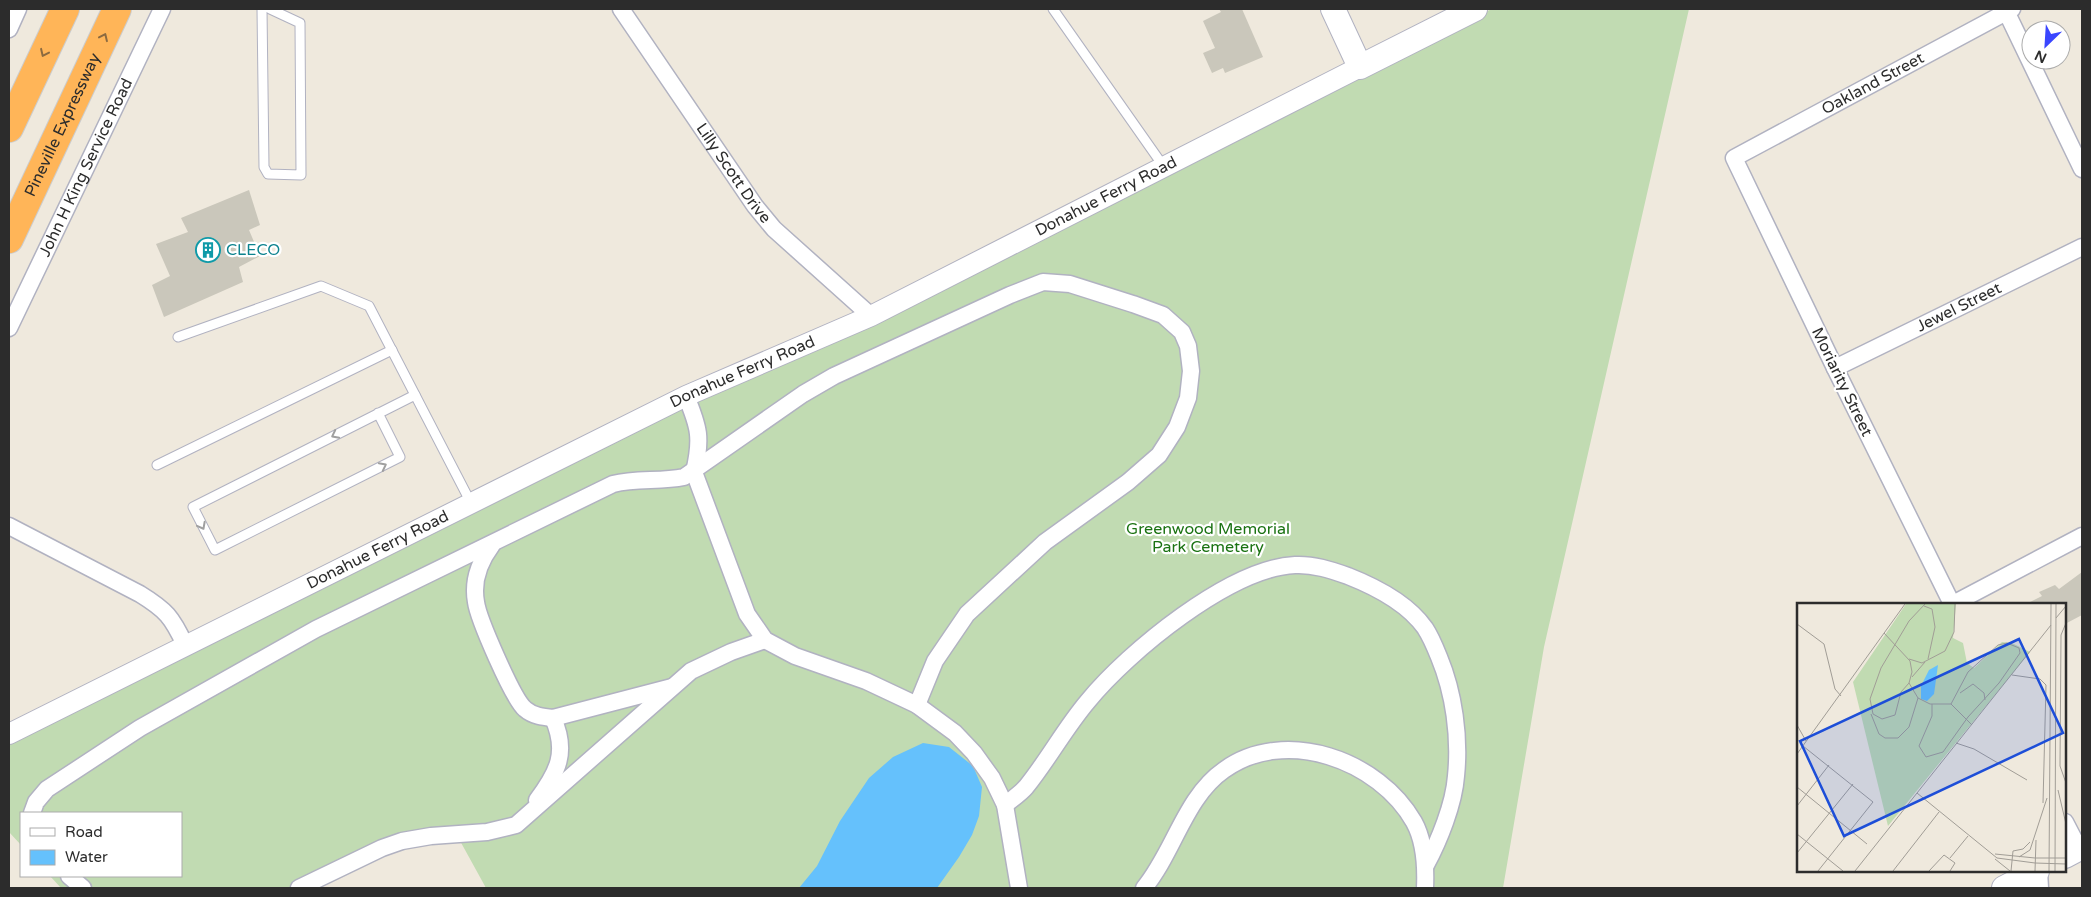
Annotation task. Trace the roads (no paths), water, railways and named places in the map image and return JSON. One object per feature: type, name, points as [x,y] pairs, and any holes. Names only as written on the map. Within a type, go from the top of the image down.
[{"type":"highway","points":[[9,128],[65,9]]},
{"type":"highway","name":"Pineville Expressway","points":[[9,239],[117,9]]},
{"type":"main road","points":[[1333,9],[1360,67]]},
{"type":"main road","name":"Donahue Ferry Road","points":[[1360,67],[1475,9]]},
{"type":"main road","points":[[2004,888],[2036,872]]},
{"type":"street","points":[[9,29],[18,9]]},
{"type":"street","name":"John H King Service Road","points":[[9,328],[162,9]]},
{"type":"street","name":"Lilly Scott Drive","points":[[621,9],[755,206],[774,229],[871,316]]},
{"type":"street","points":[[2008,10],[2082,169]]},
{"type":"street","name":"Oakland Street","points":[[1734,158],[2008,10]]},
{"type":"street","name":"Donahue Ferry Road","points":[[9,734],[686,396],[871,316],[1360,67]]},
{"type":"street","name":"Moriarity Street","points":[[1734,158],[1952,603]]},
{"type":"street","name":"Jewel Street","points":[[1835,368],[2082,247]]},
{"type":"street","points":[[32,812],[36,802],[47,788],[140,728],[316,629],[613,484],[630,480],[671,480],[684,477],[694,472],[803,394],[834,376],[1010,295],[1043,282],[1070,284],[1162,315],[1182,332],[1188,346],[1192,371],[1188,398],[1177,427],[1159,455],[1128,482],[1046,542],[967,614],[935,661],[917,704]]},
{"type":"street","points":[[686,396],[698,424],[700,448],[694,472],[747,614],[765,640],[795,656],[866,681],[917,704],[955,733],[974,753],[992,778],[1005,805],[1019,888]]},
{"type":"street","points":[[9,526],[158,605],[174,621],[185,645]]},
{"type":"street","points":[[1954,603],[2082,536]]},
{"type":"street","points":[[493,543],[482,559],[477,574],[476,602],[512,693],[526,711],[538,716],[553,718],[676,686]]},
{"type":"street","points":[[1005,805],[1025,788],[1088,701],[1113,674],[1184,614],[1226,588],[1274,568],[1294,565],[1313,566],[1358,580],[1411,612],[1426,629],[1444,668],[1455,716],[1456,777],[1440,833],[1426,865]]},
{"type":"street","points":[[299,888],[382,848],[402,841],[431,836],[487,832],[516,824],[691,671],[708,662],[765,640]]},
{"type":"street","points":[[516,824],[549,784],[557,766],[562,748],[559,732],[553,718]]},
{"type":"street","points":[[1144,888],[1154,875],[1194,801],[1206,784],[1224,769],[1246,757],[1273,751],[1299,751],[1324,755],[1369,774],[1402,804],[1415,823],[1422,843],[1426,865],[1425,888]]},
{"type":"street","points":[[2066,825],[2075,851]]},
{"type":"street","points":[[2038,872],[2040,888]]},
{"type":"street","points":[[70,877],[83,888]]},
{"type":"lane","points":[[262,9],[264,166],[268,174],[302,175],[300,23],[270,9]]},
{"type":"lane","points":[[1053,9],[1164,166]]},
{"type":"lane","points":[[178,337],[321,286],[369,306],[471,502]]},
{"type":"lane","points":[[157,465],[392,350]]},
{"type":"lane","points":[[378,413],[400,457],[215,550],[193,507],[378,413],[415,395]]},
{"type":"water","points":[[923,743],[949,747],[973,766],[982,787],[979,816],[972,835],[937,888],[799,888],[817,866],[840,821],[869,778],[893,757]]},
{"type":"place","name":"CLECO","points":[[208,250]]},
{"type":"park label","name":"Greenwood Memorial Park Cemetery","points":[[1208,538]]}]
